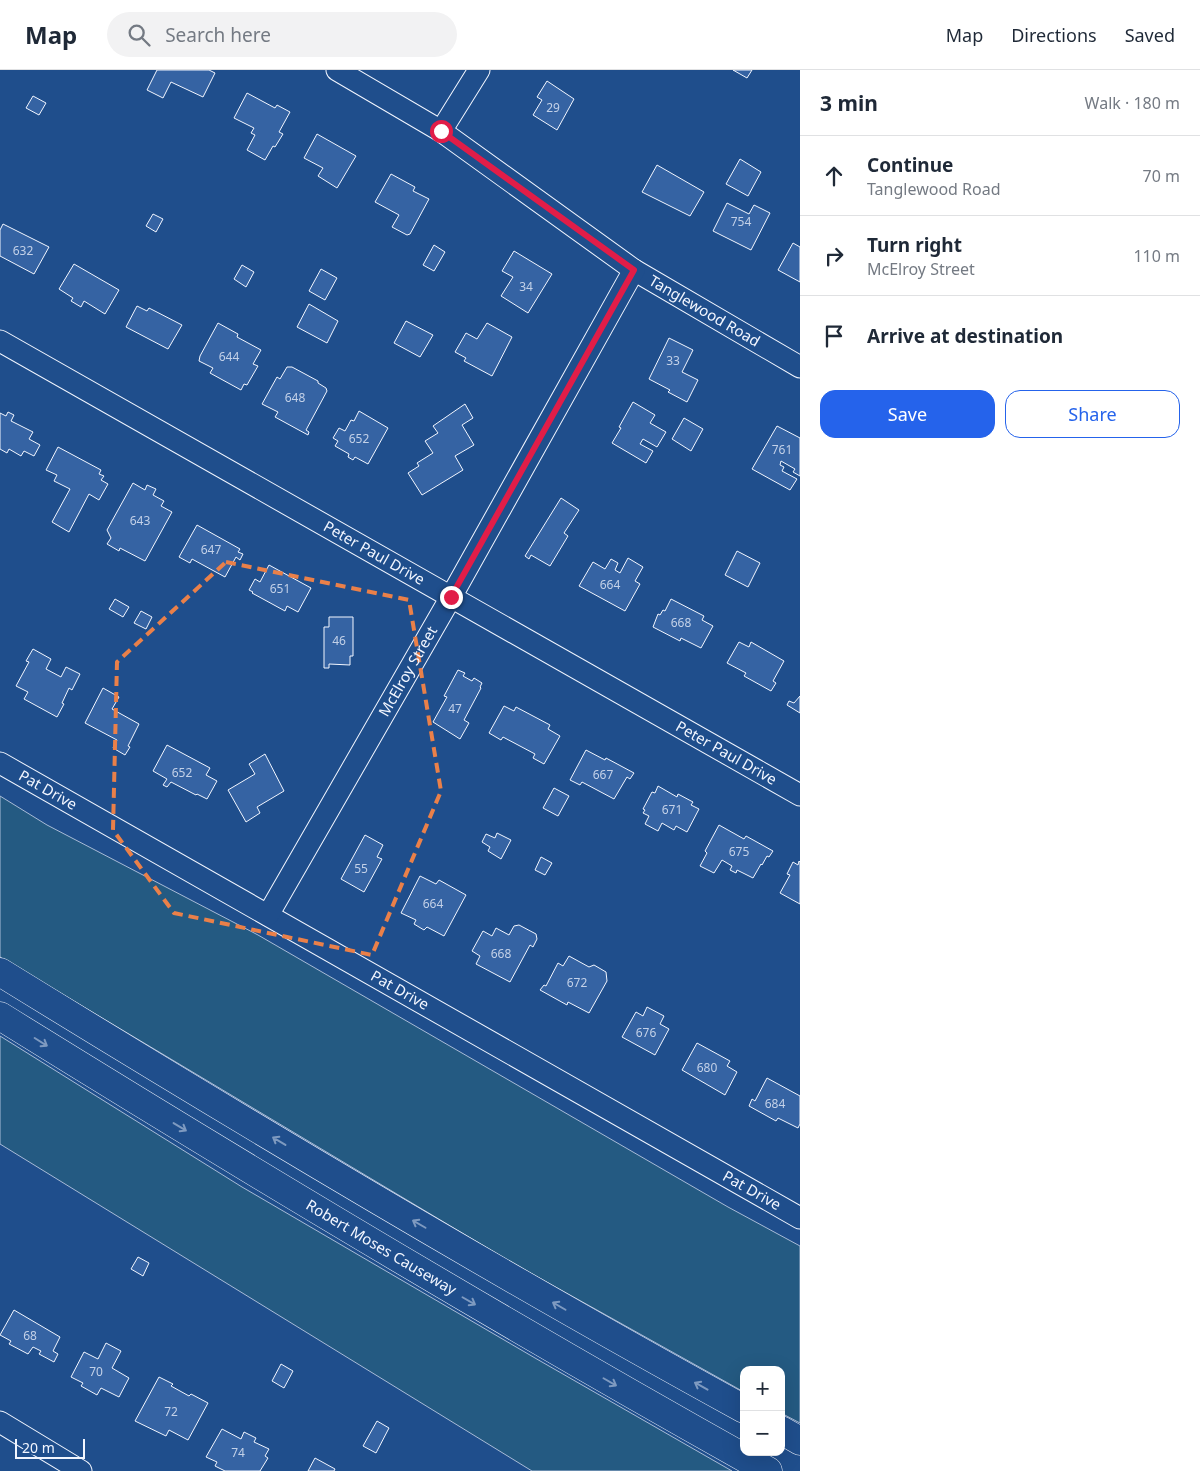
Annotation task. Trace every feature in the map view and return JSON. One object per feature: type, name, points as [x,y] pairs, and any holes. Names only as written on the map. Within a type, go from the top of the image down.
[{"type":"highway","points":[[0,972],[375,1198],[584,1320],[740,1407]]},
{"type":"highway","name":"Robert Moses Causeway","points":[[0,1016],[417,1270],[768,1471]]},
{"type":"highway","points":[[785,1432],[800,1440]]},
{"type":"street","name":"Tanglewood Road","points":[[337,70],[441,131],[634,270],[800,367]]},
{"type":"street","points":[[441,131],[479,70]]},
{"type":"street","name":"McElroy Street","points":[[268,915],[451,597],[634,270]]},
{"type":"street","name":"Peter Paul Drive","points":[[0,341],[800,795]]},
{"type":"street","name":"Pat Drive","points":[[0,763],[800,1218]]},
{"type":"street","points":[[0,1422],[81,1471]]},
{"type":"highlighted area","points":[[226,562],[409,600],[441,791],[372,955],[174,913],[113,830],[117,662]]},
{"type":"shaded area","points":[[0,796],[47,825],[258,935],[728,1207],[800,1246],[800,1423],[785,1415],[785,1366],[740,1366],[740,1390],[509,1261],[0,957]]},
{"type":"shaded area","points":[[0,1036],[242,1187],[732,1471],[532,1471],[0,1144]]},
{"type":"building","points":[[157,70],[209,70],[215,73],[203,97],[171,82],[163,98],[147,90]]},
{"type":"building","points":[[733,70],[752,70],[747,78]]},
{"type":"building","points":[[547,81],[574,99],[557,130],[533,115],[542,100],[537,97]]},
{"type":"building","points":[[247,93],[275,108],[277,105],[290,112],[279,132],[283,134],[265,160],[247,150],[255,135],[251,133],[254,128],[234,118]]},
{"type":"building","points":[[33,96],[46,103],[39,115],[26,108]]},
{"type":"building","points":[[317,134],[356,156],[337,188],[318,176],[323,168],[304,158]]},
{"type":"building","points":[[740,159],[761,172],[748,196],[726,184]]},
{"type":"building","points":[[657,165],[704,192],[690,216],[642,192]]},
{"type":"building","points":[[391,174],[415,187],[413,191],[429,199],[410,234],[407,235],[392,227],[399,215],[375,202]]},
{"type":"building","points":[[727,203],[749,214],[754,205],[770,213],[751,250],[713,231]]},
{"type":"building","points":[[153,214],[163,219],[156,232],[146,226]]},
{"type":"building","points":[[3,224],[49,247],[34,274],[0,256],[0,230]]},
{"type":"building","points":[[793,243],[800,247],[800,282],[778,270]]},
{"type":"building","points":[[434,245],[445,252],[434,271],[423,265]]},
{"type":"building","points":[[514,251],[552,274],[528,313],[501,296],[513,277],[502,271]]},
{"type":"building","points":[[74,264],[119,290],[105,314],[84,301],[81,307],[71,301],[73,298],[59,289]]},
{"type":"building","points":[[242,265],[254,272],[246,287],[234,279]]},
{"type":"building","points":[[321,269],[337,278],[325,300],[309,291]]},
{"type":"building","points":[[309,304],[338,321],[327,343],[297,327]]},
{"type":"building","points":[[137,306],[147,311],[149,308],[182,325],[168,349],[126,327]]},
{"type":"building","points":[[406,321],[433,335],[420,357],[394,343]]},
{"type":"building","points":[[218,323],[238,334],[237,337],[261,350],[253,364],[258,366],[247,385],[244,384],[241,390],[210,373],[213,368],[199,361]]},
{"type":"building","points":[[487,323],[512,337],[492,376],[464,361],[466,358],[455,352],[466,333],[477,339]]},
{"type":"building","points":[[669,338],[693,350],[682,372],[698,380],[687,402],[649,379]]},
{"type":"building","points":[[287,367],[292,367],[318,381],[327,391],[306,430],[309,432],[308,435],[275,417],[278,412],[262,404],[277,377],[280,379]]},
{"type":"building","points":[[633,402],[655,415],[650,423],[666,432],[657,447],[643,439],[640,444],[653,451],[646,463],[612,443]]},
{"type":"building","points":[[465,404],[473,418],[462,425],[474,445],[455,456],[463,470],[422,495],[408,473],[419,466],[417,463],[433,453],[425,441],[438,433],[433,426]]},
{"type":"building","points":[[359,411],[388,428],[368,464],[355,457],[353,460],[348,457],[349,454],[335,446],[338,441],[333,438],[339,428],[345,431],[351,420],[354,421]]},
{"type":"building","points":[[8,412],[14,415],[11,421],[33,432],[29,439],[40,445],[34,456],[24,451],[21,456],[9,449],[7,453],[0,449],[0,413],[6,416]]},
{"type":"building","points":[[684,418],[703,429],[691,451],[672,439]]},
{"type":"building","points":[[777,426],[800,438],[800,476],[793,472],[795,469],[781,461],[780,465],[784,467],[782,471],[797,479],[790,490],[752,469]]},
{"type":"building","points":[[58,447],[101,470],[99,474],[104,476],[101,480],[108,484],[99,500],[89,494],[69,532],[52,522],[70,489],[54,481],[57,475],[46,470]]},
{"type":"building","points":[[133,483],[145,490],[147,485],[156,489],[153,495],[164,501],[161,506],[172,512],[145,561],[120,548],[119,551],[107,544],[111,538],[107,530]]},
{"type":"building","points":[[561,498],[579,510],[564,533],[568,536],[550,566],[531,555],[529,559],[525,556]]},
{"type":"building","points":[[197,525],[240,549],[238,552],[243,554],[240,560],[236,557],[225,577],[192,559],[190,563],[179,557]]},
{"type":"building","points":[[737,551],[760,563],[748,587],[725,575]]},
{"type":"building","points":[[628,558],[643,567],[635,581],[640,584],[625,611],[579,586],[593,562],[605,569],[611,559],[618,563],[615,570],[620,573]]},
{"type":"building","points":[[269,565],[311,588],[298,612],[287,606],[285,611],[249,590],[255,579],[260,582]]},
{"type":"building","points":[[115,599],[129,607],[123,617],[109,609]]},
{"type":"building","points":[[671,599],[704,616],[702,620],[713,626],[701,648],[681,638],[680,641],[653,627],[658,614],[660,615],[663,610],[665,611]]},
{"type":"building","points":[[141,611],[152,617],[146,629],[134,623]]},
{"type":"building","points":[[329,617],[353,617],[353,656],[350,656],[350,665],[329,664],[329,668],[324,668],[324,627],[329,627]]},
{"type":"building","points":[[739,642],[749,647],[751,642],[784,661],[773,681],[776,683],[771,691],[744,676],[746,673],[727,663]]},
{"type":"building","points":[[33,649],[51,659],[46,669],[61,677],[66,667],[80,674],[72,690],[69,688],[57,717],[24,699],[28,692],[16,686],[29,662],[26,661]]},
{"type":"building","points":[[458,670],[465,673],[463,676],[472,681],[474,678],[482,683],[464,720],[469,723],[460,739],[433,722],[447,697],[444,696]]},
{"type":"building","points":[[103,688],[119,697],[112,709],[139,724],[125,755],[113,748],[117,740],[85,723]]},
{"type":"building","points":[[800,696],[800,713],[787,705],[789,701],[794,703]]},
{"type":"building","points":[[504,706],[514,711],[516,707],[550,725],[548,729],[560,736],[544,764],[533,758],[535,754],[503,737],[501,740],[489,733]]},
{"type":"building","points":[[167,745],[210,768],[206,775],[217,781],[207,799],[171,782],[167,787],[163,785],[167,779],[153,771]]},
{"type":"building","points":[[586,750],[634,773],[630,779],[627,777],[614,799],[582,782],[580,785],[570,780]]},
{"type":"building","points":[[265,754],[284,791],[257,807],[260,813],[246,822],[228,790],[255,774],[249,764]]},
{"type":"building","points":[[658,786],[677,797],[678,794],[693,802],[691,805],[699,809],[687,832],[676,826],[674,830],[662,823],[658,831],[645,824],[649,816],[643,813],[645,810],[643,809],[652,792],[655,793]]},
{"type":"building","points":[[554,788],[569,796],[558,816],[543,808]]},
{"type":"building","points":[[719,825],[744,839],[746,836],[773,851],[761,864],[753,878],[737,870],[736,873],[730,870],[732,866],[722,860],[714,873],[700,866],[707,853],[705,851]]},
{"type":"building","points":[[497,833],[511,840],[501,859],[488,851],[490,847],[482,842],[486,834],[495,838]]},
{"type":"building","points":[[365,835],[383,845],[377,857],[382,859],[364,892],[341,879]]},
{"type":"building","points":[[541,857],[552,863],[545,875],[535,870]]},
{"type":"building","points":[[799,861],[800,904],[780,893],[790,875],[787,874],[793,862],[798,865]]},
{"type":"building","points":[[420,876],[436,884],[439,880],[466,895],[444,936],[427,927],[424,930],[414,924],[416,920],[401,913]]},
{"type":"building","points":[[519,925],[536,934],[537,939],[533,947],[530,945],[510,982],[476,964],[480,956],[472,951],[483,931],[492,936],[496,928],[509,935],[514,926]]},
{"type":"building","points":[[569,956],[589,967],[594,965],[606,972],[607,981],[589,1013],[568,1002],[567,1005],[540,990],[544,985],[546,986],[558,963],[563,966]]},
{"type":"building","points":[[647,1007],[664,1016],[660,1024],[669,1029],[655,1055],[622,1037],[636,1012],[643,1016]]},
{"type":"building","points":[[697,1043],[730,1061],[727,1066],[737,1072],[725,1095],[682,1070]]},
{"type":"building","points":[[767,1078],[800,1096],[800,1124],[798,1128],[778,1118],[776,1121],[749,1106],[752,1099],[755,1101]]},
{"type":"building","points":[[138,1257],[149,1263],[143,1276],[131,1269]]},
{"type":"building","points":[[14,1310],[60,1337],[53,1351],[58,1354],[54,1362],[39,1354],[41,1351],[33,1347],[28,1354],[9,1344],[11,1341],[0,1335]]},
{"type":"building","points":[[106,1343],[121,1351],[112,1368],[129,1378],[119,1397],[101,1388],[97,1395],[81,1386],[83,1383],[71,1377],[84,1352],[98,1359]]},
{"type":"building","points":[[281,1364],[293,1371],[284,1388],[272,1381]]},
{"type":"building","points":[[159,1377],[173,1384],[171,1386],[189,1396],[191,1394],[208,1403],[188,1440],[169,1430],[166,1436],[135,1421]]},
{"type":"building","points":[[377,1421],[389,1428],[376,1453],[363,1446]]},
{"type":"building","points":[[222,1429],[241,1439],[244,1432],[256,1438],[254,1442],[269,1449],[265,1456],[268,1458],[260,1471],[225,1471],[215,1466],[217,1462],[206,1457]]},
{"type":"building","points":[[315,1458],[335,1469],[334,1471],[308,1471]]},
{"type":"route","points":[[441,131],[634,270],[451,597]]}]
